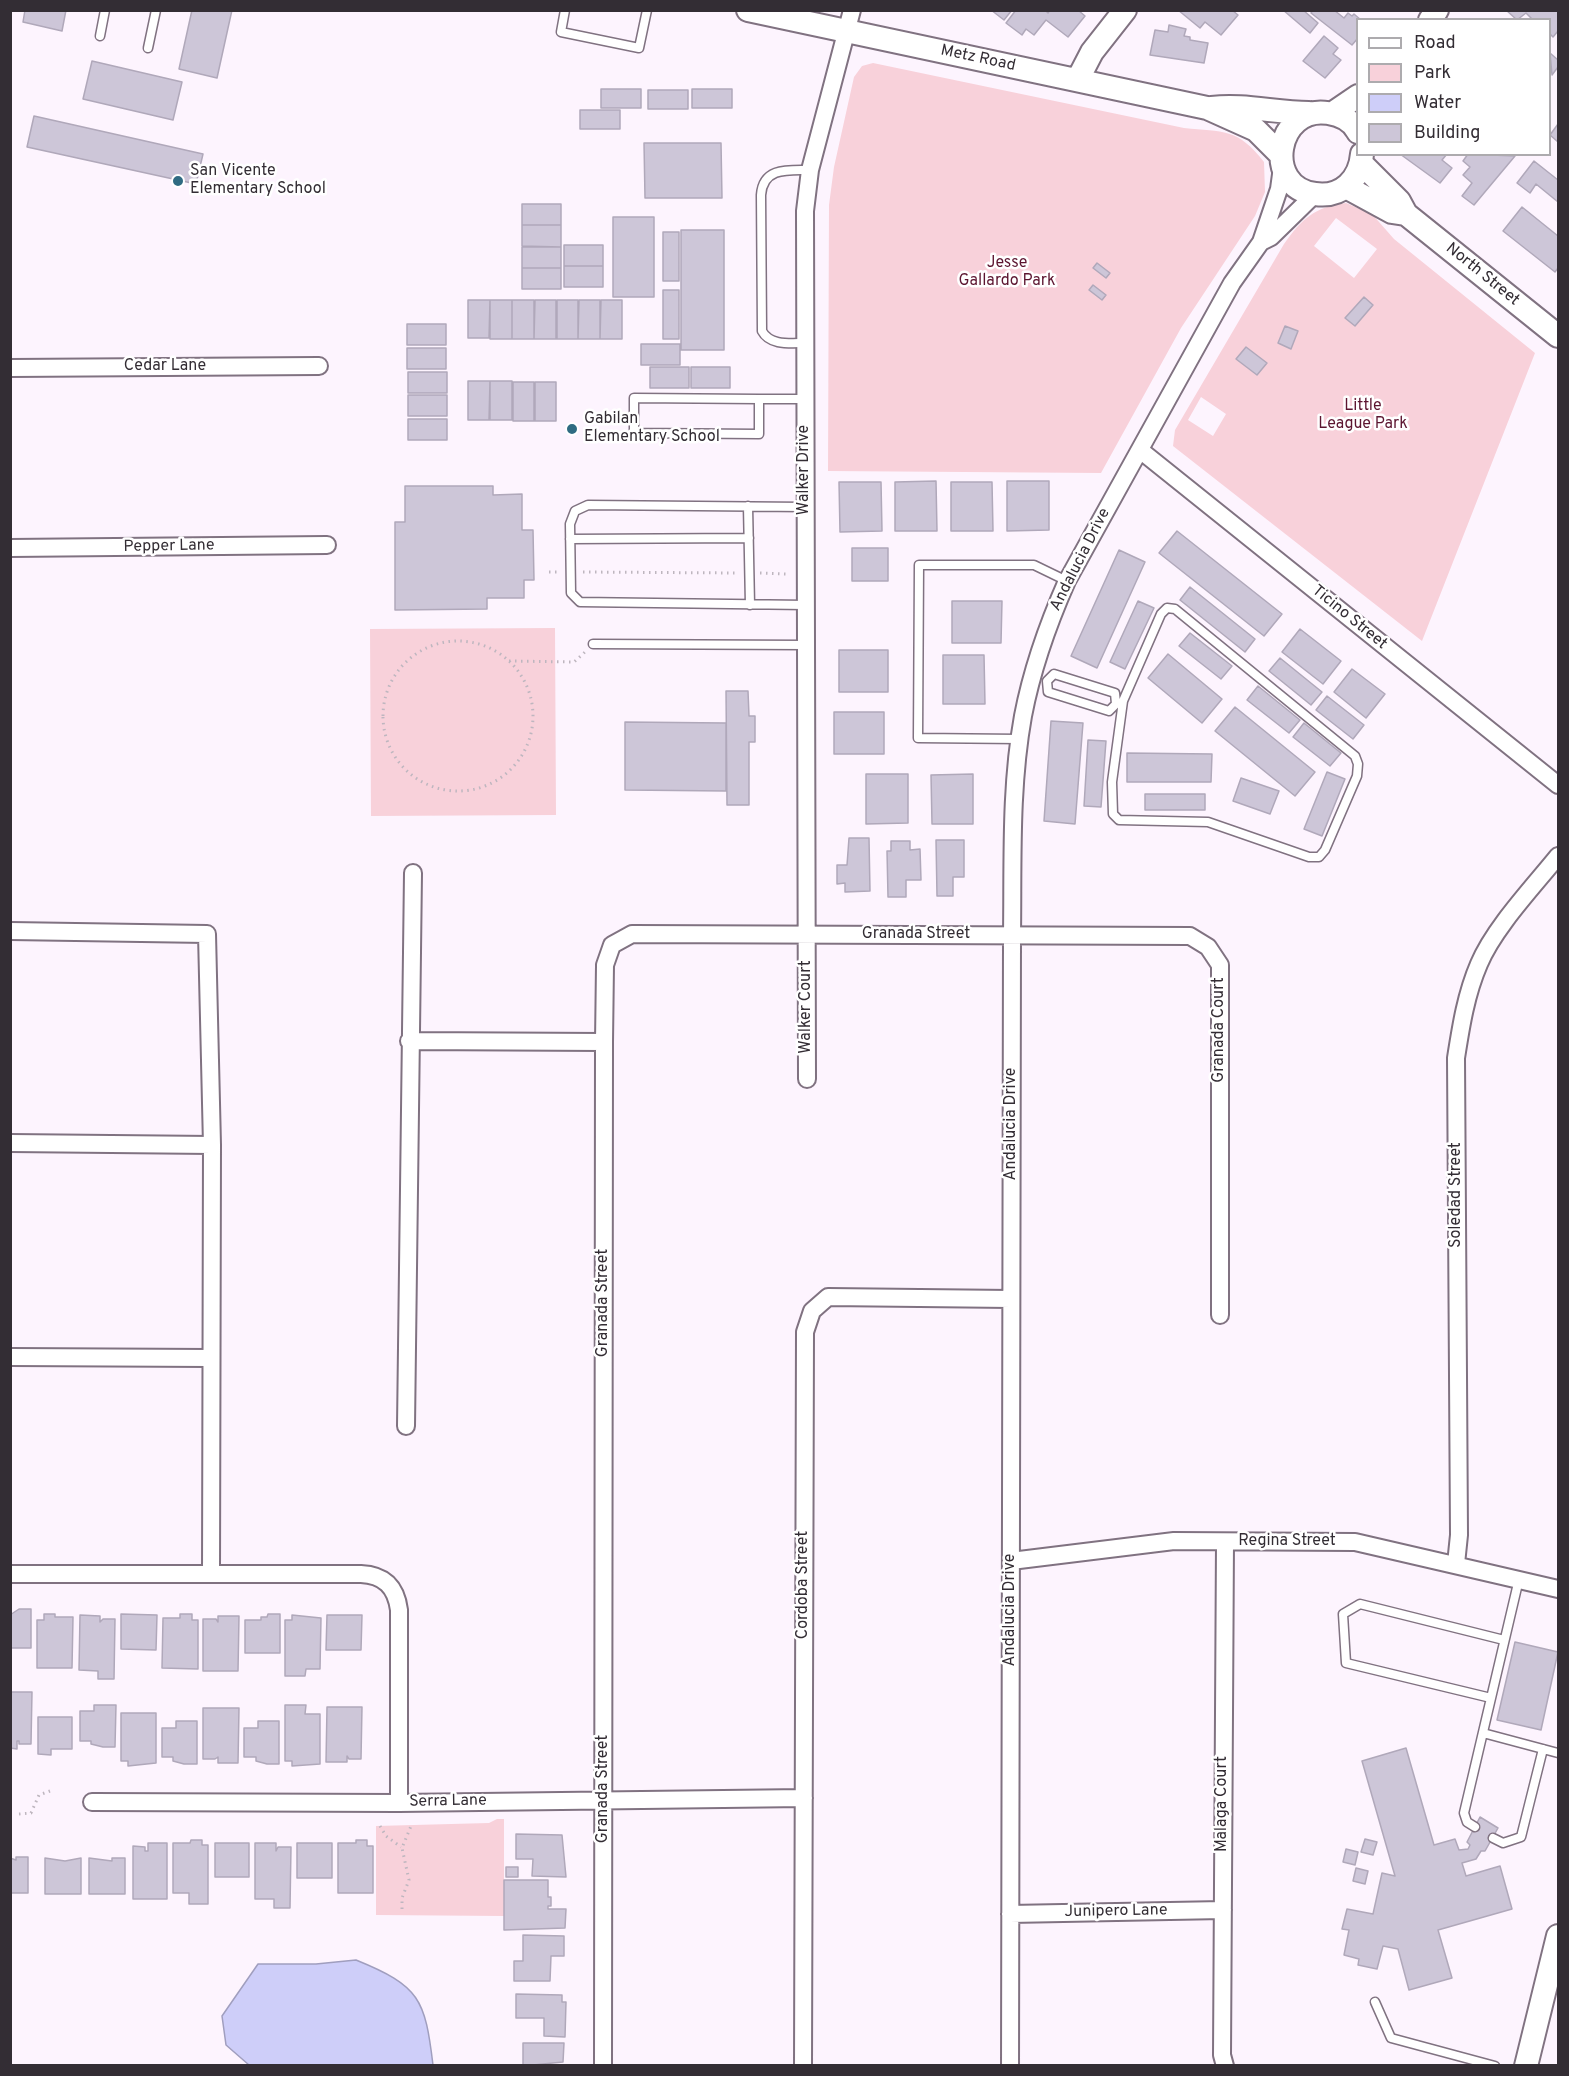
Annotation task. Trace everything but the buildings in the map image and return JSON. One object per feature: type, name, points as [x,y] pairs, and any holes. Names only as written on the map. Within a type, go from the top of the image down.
[{"type":"main road","name":"Metz Road","points":[[748,10],[850,21],[1078,79],[1207,108],[1256,130],[1281,161],[1295,185],[1315,194]]},
{"type":"main road","points":[[1078,79],[1092,52],[1125,10]]},
{"type":"main road","points":[[1333,113],[1356,97]]},
{"type":"main road","name":"Metz Road","points":[[1207,108],[1233,105],[1274,112],[1333,113]]},
{"type":"main road","points":[[1281,161],[1286,133],[1299,118],[1309,113]]},
{"type":"main road","points":[[1333,113],[1349,120],[1356,129]]},
{"type":"main road","points":[[1315,194],[1337,192],[1346,187],[1354,181],[1362,159]]},
{"type":"main road","name":"North Street","points":[[1362,159],[1400,201],[1406,214],[1558,336]]},
{"type":"main road","name":"North Street","points":[[1346,187],[1392,212],[1406,214]]},
{"type":"main road","points":[[1526,2066],[1558,1936]]},
{"type":"street","name":"Walker Drive","points":[[807,935],[805,211],[810,170],[850,21]]},
{"type":"street","name":"Andalucia Drive","points":[[1010,2066],[1012,936],[1014,792],[1020,739],[1040,679],[1047,630],[1067,581],[1232,283],[1261,242],[1279,189],[1281,161]]},
{"type":"street","name":"Andalucia Drive","points":[[1261,242],[1271,237],[1315,194]]},
{"type":"street","name":"Cedar Lane","points":[[10,368],[319,366]]},
{"type":"street","name":"Ticino Street","points":[[1140,450],[1558,785]]},
{"type":"street","name":"Pepper Lane","points":[[10,548],[327,545]]},
{"type":"street","name":"Soledad Street","points":[[1456,1564],[1459,1523],[1456,1058],[1466,999],[1480,962],[1510,916],[1558,856]]},
{"type":"street","points":[[406,1426],[412,873]]},
{"type":"street","points":[[10,931],[207,934],[212,1145],[211,1574]]},
{"type":"street","name":"Granada Street","points":[[603,2066],[605,964],[612,945],[632,934],[1012,936]]},
{"type":"street","name":"Walker Court","points":[[807,935],[807,1079]]},
{"type":"street","name":"Granada Court","points":[[1012,936],[1190,936],[1208,947],[1220,965],[1221,1315]]},
{"type":"street","points":[[409,1041],[604,1042]]},
{"type":"street","points":[[10,1143],[212,1145]]},
{"type":"street","name":"Cordoba Street","points":[[803,2066],[805,1332],[812,1311],[828,1298],[1011,1299]]},
{"type":"street","points":[[10,1357],[210,1358]]},
{"type":"street","name":"Regina Street","points":[[1011,1561],[1174,1540],[1355,1542],[1558,1589]]},
{"type":"street","name":"Malaga Court","points":[[1225,1542],[1222,2055],[1226,2066]]},
{"type":"street","points":[[10,1574],[369,1574],[391,1586],[399,1610],[399,1803]]},
{"type":"street","name":"Serra Lane","points":[[92,1803],[399,1803],[804,1798]]},
{"type":"street","name":"Junipero Lane","points":[[1010,1914],[1223,1910]]},
{"type":"lane","points":[[100,36],[105,10]]},
{"type":"lane","points":[[148,48],[156,10]]},
{"type":"lane","points":[[565,10],[561,32],[639,48],[647,10]]},
{"type":"lane","points":[[805,343],[776,342],[765,336],[762,331],[761,195],[764,181],[773,173],[810,170]]},
{"type":"lane","points":[[759,399],[759,434],[634,434],[634,398],[805,399]]},
{"type":"lane","points":[[805,507],[588,505],[575,511],[572,517],[570,538],[572,593],[575,599],[587,604],[806,605]]},
{"type":"lane","points":[[748,506],[750,605]]},
{"type":"lane","points":[[570,538],[749,538]]},
{"type":"lane","points":[[1020,739],[918,738],[919,565],[1034,565],[1067,581]]},
{"type":"lane","points":[[1040,679],[1048,692],[1109,711],[1119,705],[1163,610],[1175,609],[1355,756],[1358,764],[1357,776],[1322,855],[1316,858],[1309,857],[1208,822],[1115,818],[1111,808],[1119,705],[1115,693],[1054,674],[1040,679]]},
{"type":"lane","points":[[593,644],[806,645]]},
{"type":"lane","points":[[1475,1827],[1467,1822],[1464,1813],[1518,1579]]},
{"type":"lane","points":[[1491,1698],[1346,1663],[1343,1614],[1360,1604],[1504,1640]]},
{"type":"lane","points":[[1483,1733],[1558,1753]]},
{"type":"lane","points":[[1493,1838],[1503,1843],[1521,1837],[1544,1749]]},
{"type":"lane","points":[[1375,2002],[1387,2035],[1391,2038],[1495,2066]]},
{"type":"path","points":[[549,572],[787,574]]},
{"type":"path","points":[[508,661],[520,673],[531,696],[533,722],[527,747],[512,768],[491,784],[466,791],[440,789],[416,778],[399,762],[387,742],[383,718],[386,695],[396,674],[412,657],[433,645],[457,641],[480,644],[502,654],[508,661],[574,662],[593,644]]},
{"type":"path","points":[[19,1814],[31,1813],[39,1795],[50,1791]]},
{"type":"path","points":[[380,1826],[386,1836],[402,1848]]},
{"type":"path","points":[[402,1909],[402,1898],[409,1880],[402,1848],[411,1826]]},
{"type":"path","points":[[394,1840],[406,1836]]},
{"type":"green space","name":"Jesse Gallardo Park","points":[[873,63],[1184,128],[1229,134],[1246,143],[1264,162],[1265,192],[1255,216],[1181,328],[1101,473],[828,471],[829,205],[834,167],[854,77],[862,66]]},
{"type":"green space","name":"Little League Park","points":[[1346,203],[1372,214],[1394,239],[1535,353],[1422,641],[1173,446],[1175,430],[1284,244],[1303,221],[1317,211]],"holes":[[[1336,218],[1377,249],[1354,278],[1314,246]],[[1201,397],[1226,414],[1213,436],[1188,420]]]},
{"type":"green space","points":[[555,628],[556,815],[371,816],[370,629]]},
{"type":"green space","points":[[497,1819],[504,1819],[504,1916],[376,1915],[376,1826],[489,1823]]},
{"type":"water","points":[[356,1960],[394,1978],[416,1998],[427,2024],[433,2065],[249,2065],[226,2045],[222,2016],[258,1964],[316,1964]]},
{"type":"place","name":"San Vicente Elementary School","points":[[178,181]]},
{"type":"place","name":"Gabilan Elementary School","points":[[572,429]]}]
